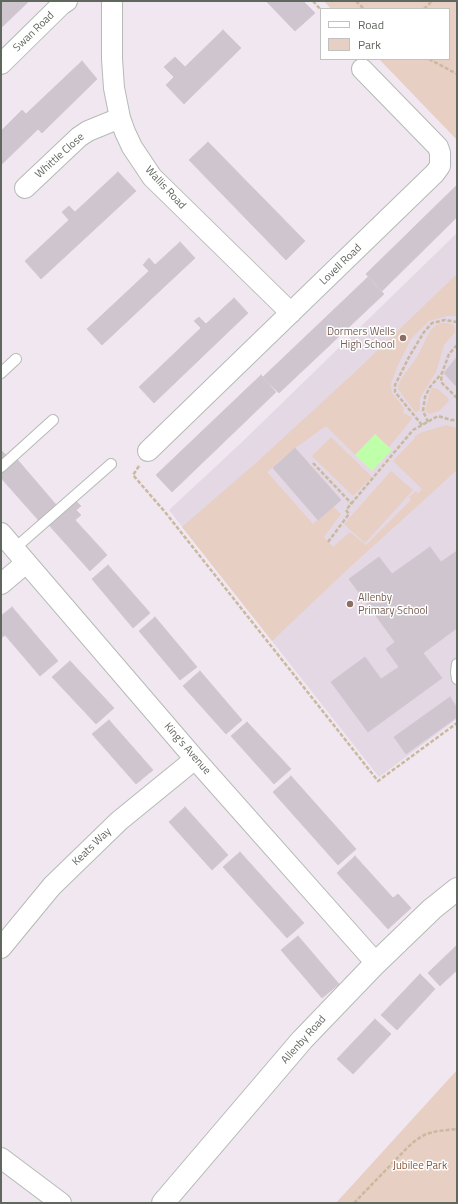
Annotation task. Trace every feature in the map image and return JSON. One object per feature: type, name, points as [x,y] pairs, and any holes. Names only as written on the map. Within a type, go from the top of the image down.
[{"type":"street","name":"Swan Road","points":[[1,64],[61,5],[67,1]]},
{"type":"street","name":"Wallis Road","points":[[112,1],[112,59],[114,88],[120,118],[132,147],[152,177],[292,313]]},
{"type":"street","name":"Lovell Road","points":[[148,451],[292,313],[435,173],[440,166],[440,153],[438,146],[362,69]]},
{"type":"street","name":"Whittle Close","points":[[25,188],[79,137],[88,131],[120,118]]},
{"type":"street","name":"King's Avenue","points":[[1,533],[195,759],[376,963]]},
{"type":"street","points":[[1,584],[20,556]]},
{"type":"street","name":"Keats Way","points":[[1,948],[52,886],[118,821],[195,759]]},
{"type":"street","name":"Allenby Road","points":[[163,1203],[302,1040],[376,963],[432,909],[457,889]]},
{"type":"street","points":[[1,1158],[61,1203]]},
{"type":"lane","points":[[1,373],[16,360]]},
{"type":"lane","points":[[1,467],[53,420]]},
{"type":"lane","points":[[20,556],[111,464]]},
{"type":"lane","points":[[457,664],[457,679]]},
{"type":"path","points":[[313,1],[320,9]]},
{"type":"path","points":[[431,60],[457,74]]},
{"type":"path","points":[[422,425],[395,392],[395,385],[409,357],[424,332],[432,323],[445,320],[457,322]]},
{"type":"path","points":[[457,345],[449,354],[442,373],[441,382],[457,398]]},
{"type":"path","points":[[428,422],[423,411],[425,397],[430,386],[442,373]]},
{"type":"path","points":[[328,542],[349,514],[346,510],[413,430],[438,416],[451,420],[457,420]]},
{"type":"path","points":[[148,451],[133,475],[165,512],[378,781],[457,723]]},
{"type":"path","points":[[313,463],[352,504]]},
{"type":"path","points":[[354,1203],[416,1140],[426,1134],[457,1129]]},
{"type":"shaded area","points":[[457,233],[457,719],[379,777],[169,510],[241,443]]},
{"type":"shaded area","points":[[375,434],[392,450],[372,471],[355,455]]},
{"type":"green space","points":[[324,1],[457,1],[457,140],[380,60],[450,60],[450,8],[330,8]]},
{"type":"green space","points":[[457,274],[457,316],[447,316],[429,321],[411,339],[397,367],[391,384],[392,393],[404,408],[403,413],[412,417],[389,447],[375,434],[355,455],[326,426],[295,448],[267,472],[313,524],[333,506],[341,514],[324,537],[333,547],[350,532],[366,545],[411,500],[409,497],[416,491],[418,494],[422,489],[393,461],[415,438],[414,437],[420,433],[446,425],[457,428],[457,470],[350,567],[272,641],[182,527],[257,462],[354,373]]},
{"type":"green space","points":[[440,323],[454,325],[455,332],[444,345],[436,372],[420,398],[420,409],[415,412],[398,389],[398,386],[401,379],[417,357],[430,331]]},
{"type":"green space","points":[[432,388],[439,390],[448,398],[449,401],[439,411],[430,414],[425,411]]},
{"type":"green space","points":[[331,437],[372,477],[353,496],[312,456]]},
{"type":"green space","points":[[391,471],[413,490],[365,543],[344,524]]},
{"type":"green space","name":"Jubilee Park","points":[[457,1070],[457,1203],[336,1203]]},
{"type":"building","points":[[1,1],[29,1],[1,28]]},
{"type":"building","points":[[266,1],[303,1],[315,13],[295,31]]},
{"type":"building","points":[[223,30],[241,48],[184,104],[166,85],[174,77],[164,67],[175,57],[185,67]]},
{"type":"building","points":[[82,61],[97,79],[42,133],[38,129],[1,165],[1,131],[22,110],[26,114]]},
{"type":"building","points":[[208,142],[305,241],[286,260],[189,160]]},
{"type":"building","points":[[118,172],[136,191],[41,279],[25,261],[69,220],[62,212],[69,206],[75,212]]},
{"type":"building","points":[[457,185],[457,217],[382,291],[366,274]]},
{"type":"building","points":[[180,242],[195,258],[102,345],[87,329],[149,271],[143,265],[149,258],[155,265]]},
{"type":"building","points":[[368,277],[384,294],[279,393],[263,377]]},
{"type":"building","points":[[234,298],[248,313],[154,403],[139,387],[201,328],[194,321],[199,317],[206,324]]},
{"type":"building","points":[[457,357],[457,387],[444,373]]},
{"type":"building","points":[[261,375],[276,392],[172,492],[156,475]]},
{"type":"building","points":[[295,448],[341,500],[318,520],[273,468]]},
{"type":"building","points":[[1,450],[7,456],[1,462]]},
{"type":"building","points":[[16,458],[58,507],[41,523],[1,478],[1,471]]},
{"type":"building","points":[[75,500],[81,506],[76,510],[81,515],[75,520],[107,555],[90,571],[48,524]]},
{"type":"building","points":[[430,547],[441,562],[457,551],[457,628],[423,653],[442,678],[368,732],[331,682],[365,657],[381,679],[399,667],[386,649],[395,642],[349,579],[379,557],[392,574]]},
{"type":"building","points":[[108,565],[150,613],[133,628],[92,579]]},
{"type":"building","points":[[12,607],[58,661],[40,676],[5,635],[1,638],[1,616]]},
{"type":"building","points":[[155,617],[197,667],[180,680],[139,631]]},
{"type":"building","points":[[70,661],[114,708],[96,724],[52,677]]},
{"type":"building","points":[[200,671],[242,720],[226,734],[183,686]]},
{"type":"building","points":[[450,697],[457,708],[457,717],[406,754],[394,737]]},
{"type":"building","points":[[109,720],[153,770],[136,784],[92,734]]},
{"type":"building","points":[[247,722],[291,769],[274,784],[231,736]]},
{"type":"building","points":[[291,776],[356,849],[338,865],[273,792]]},
{"type":"building","points":[[185,807],[228,855],[212,870],[169,822]]},
{"type":"building","points":[[240,852],[304,923],[287,938],[223,867]]},
{"type":"building","points":[[355,856],[393,898],[398,894],[411,908],[388,929],[337,873]]},
{"type":"building","points":[[298,936],[339,984],[322,998],[281,950]]},
{"type":"building","points":[[457,945],[457,970],[440,986],[428,973]]},
{"type":"building","points":[[420,974],[435,989],[397,1030],[381,1015]]},
{"type":"building","points":[[375,1019],[391,1034],[353,1074],[337,1059]]},
{"type":"place","name":"Dormers Wells High School","points":[[403,338]]},
{"type":"place","name":"Allenby Primary School","points":[[350,604]]}]
